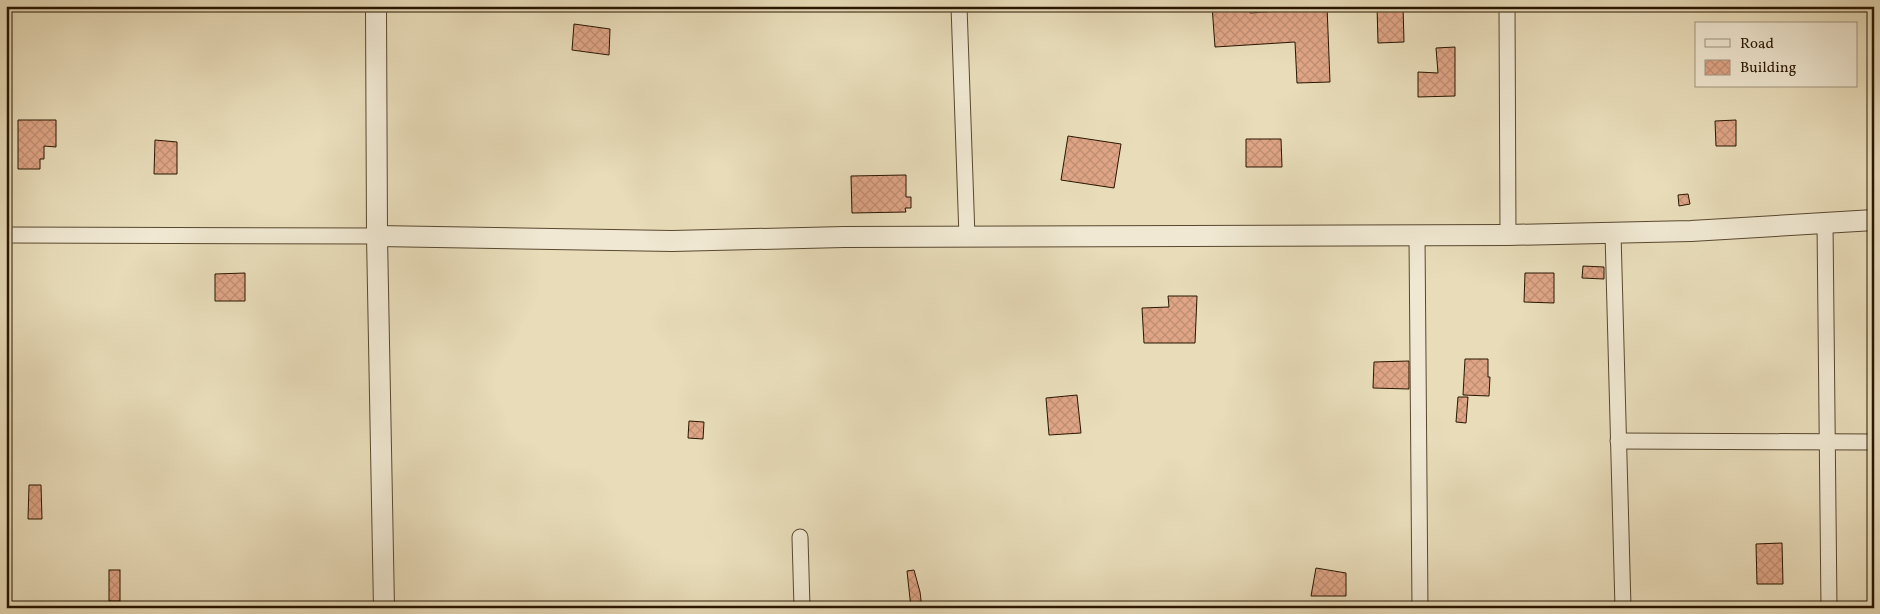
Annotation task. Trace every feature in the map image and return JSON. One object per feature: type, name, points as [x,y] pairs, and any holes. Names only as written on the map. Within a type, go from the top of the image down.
[{"type":"street","points":[[376,6],[377,236],[384,608]]},
{"type":"street","points":[[959,6],[968,237]]},
{"type":"street","points":[[1507,6],[1508,235]]},
{"type":"street","points":[[6,235],[377,236],[672,240],[844,237],[1417,236],[1691,231],[1874,220]]},
{"type":"street","points":[[1825,223],[1829,608]]},
{"type":"street","points":[[1613,233],[1623,608]]},
{"type":"street","points":[[1417,236],[1420,608]]},
{"type":"street","points":[[1618,441],[1874,442]]},
{"type":"street","points":[[800,537],[802,608]]},
{"type":"building","points":[[1212,6],[1249,6],[1250,13],[1294,10],[1294,6],[1327,6],[1330,82],[1297,83],[1295,42],[1215,47]]},
{"type":"building","points":[[1377,6],[1403,6],[1404,42],[1378,43]]},
{"type":"building","points":[[574,24],[610,29],[609,55],[572,50]]},
{"type":"building","points":[[1455,47],[1455,96],[1418,97],[1418,72],[1438,73],[1436,48]]},
{"type":"building","points":[[18,120],[56,120],[56,147],[44,146],[44,159],[40,159],[40,169],[18,169]]},
{"type":"building","points":[[1736,120],[1736,146],[1716,146],[1715,121]]},
{"type":"building","points":[[1068,136],[1121,144],[1114,188],[1061,180]]},
{"type":"building","points":[[1246,139],[1281,139],[1282,167],[1246,167]]},
{"type":"building","points":[[155,140],[177,142],[177,174],[154,174]]},
{"type":"building","points":[[906,175],[906,197],[911,197],[911,208],[905,208],[906,212],[852,213],[851,176]]},
{"type":"building","points":[[1688,194],[1690,204],[1679,206],[1678,195]]},
{"type":"building","points":[[1583,266],[1604,267],[1604,279],[1582,278]]},
{"type":"building","points":[[245,273],[245,301],[215,301],[215,274]]},
{"type":"building","points":[[1525,273],[1554,273],[1554,303],[1524,302]]},
{"type":"building","points":[[1168,296],[1197,296],[1195,343],[1144,343],[1142,308],[1169,307]]},
{"type":"building","points":[[1465,359],[1488,359],[1488,377],[1490,377],[1489,396],[1463,395]]},
{"type":"building","points":[[1409,361],[1409,389],[1373,388],[1374,362]]},
{"type":"building","points":[[1077,395],[1081,433],[1049,435],[1046,398]]},
{"type":"building","points":[[1458,397],[1468,397],[1466,423],[1456,422]]},
{"type":"building","points":[[689,421],[704,422],[703,439],[688,438]]},
{"type":"building","points":[[29,485],[41,485],[42,519],[28,519]]},
{"type":"building","points":[[1782,543],[1783,584],[1757,584],[1756,544]]},
{"type":"building","points":[[1316,568],[1346,573],[1346,596],[1311,596]]},
{"type":"building","points":[[109,570],[120,570],[120,601],[109,601]]},
{"type":"building","points":[[914,570],[922,608],[911,608],[907,571]]}]
